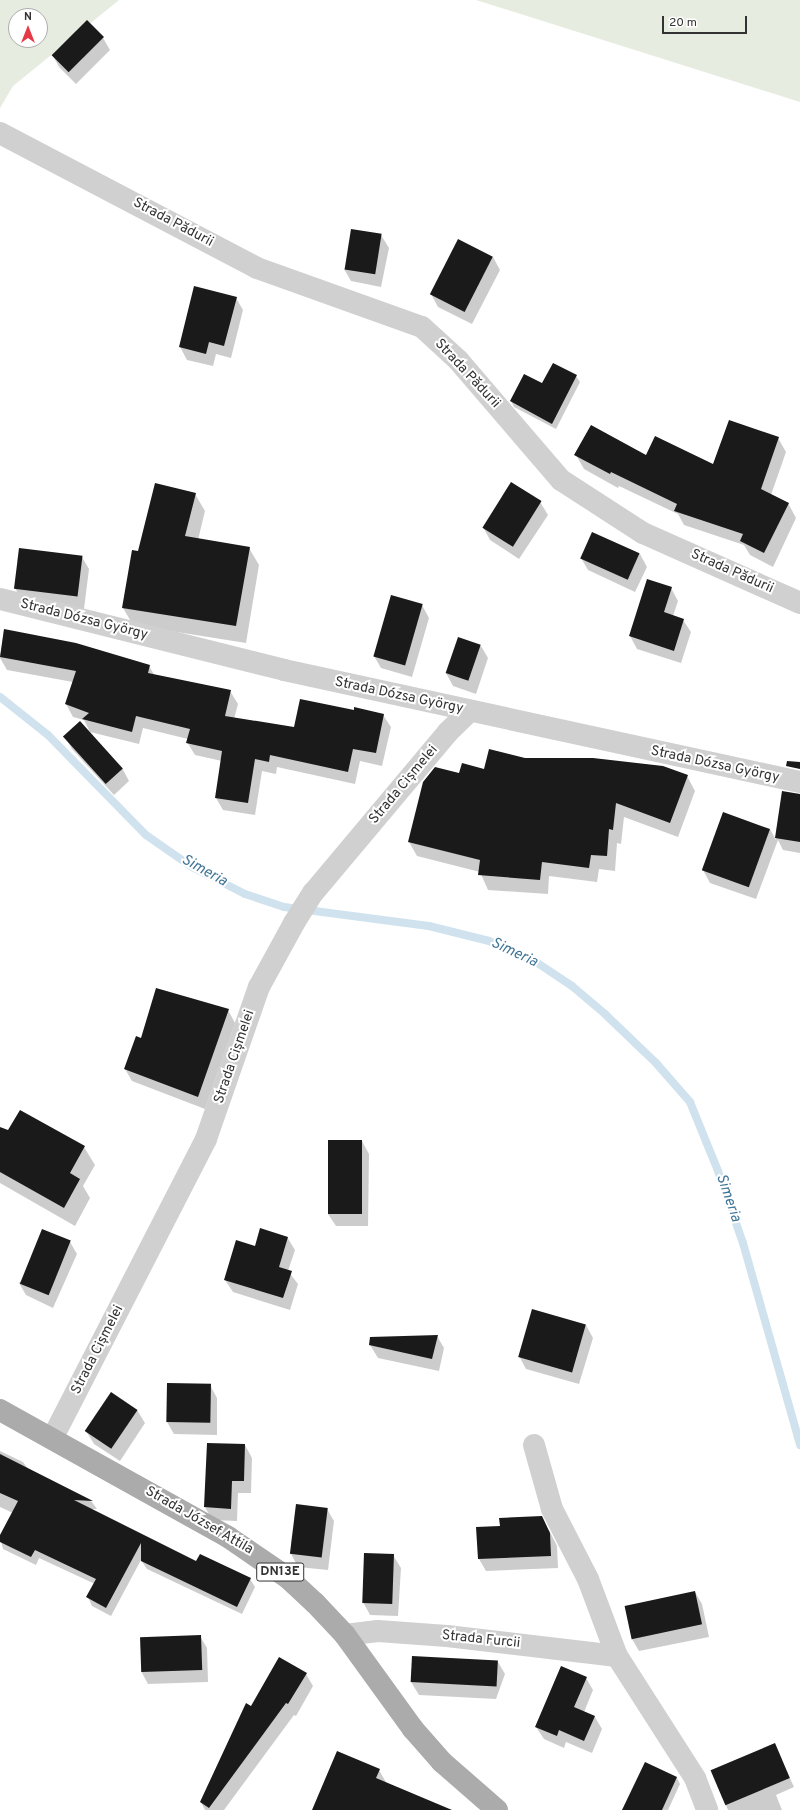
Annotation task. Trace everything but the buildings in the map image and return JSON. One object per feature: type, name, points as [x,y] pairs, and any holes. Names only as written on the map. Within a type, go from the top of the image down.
[{"type":"main road","name":"Strada József Attila","points":[[0,1410],[53,1437],[266,1561],[315,1603],[345,1635],[418,1735],[442,1762],[497,1810]]},
{"type":"street","name":"Strada Pădurii","points":[[0,133],[257,268],[422,327],[458,360],[561,480],[643,533],[800,603]]},
{"type":"street","name":"Strada Dózsa György","points":[[0,599],[284,670],[470,712],[800,782]]},
{"type":"street","name":"Strada Cișmelei","points":[[53,1437],[206,1139],[259,987],[294,923],[314,893],[448,732],[470,712]]},
{"type":"street","points":[[534,1445],[552,1509],[588,1578],[617,1656],[695,1778],[707,1810]]},
{"type":"street","name":"Strada Furcii","points":[[345,1635],[378,1631],[447,1636],[617,1656]]},
{"type":"shaded area","points":[[0,0],[119,0],[13,86],[0,108]]},
{"type":"shaded area","points":[[476,0],[800,0],[800,102]]},
{"type":"waterway","name":"Simeria","points":[[0,697],[48,735],[146,835],[192,867],[245,894],[284,907],[429,926],[489,941],[536,962],[572,986],[605,1014],[656,1063],[690,1102],[718,1171],[743,1243],[800,1445]]}]
